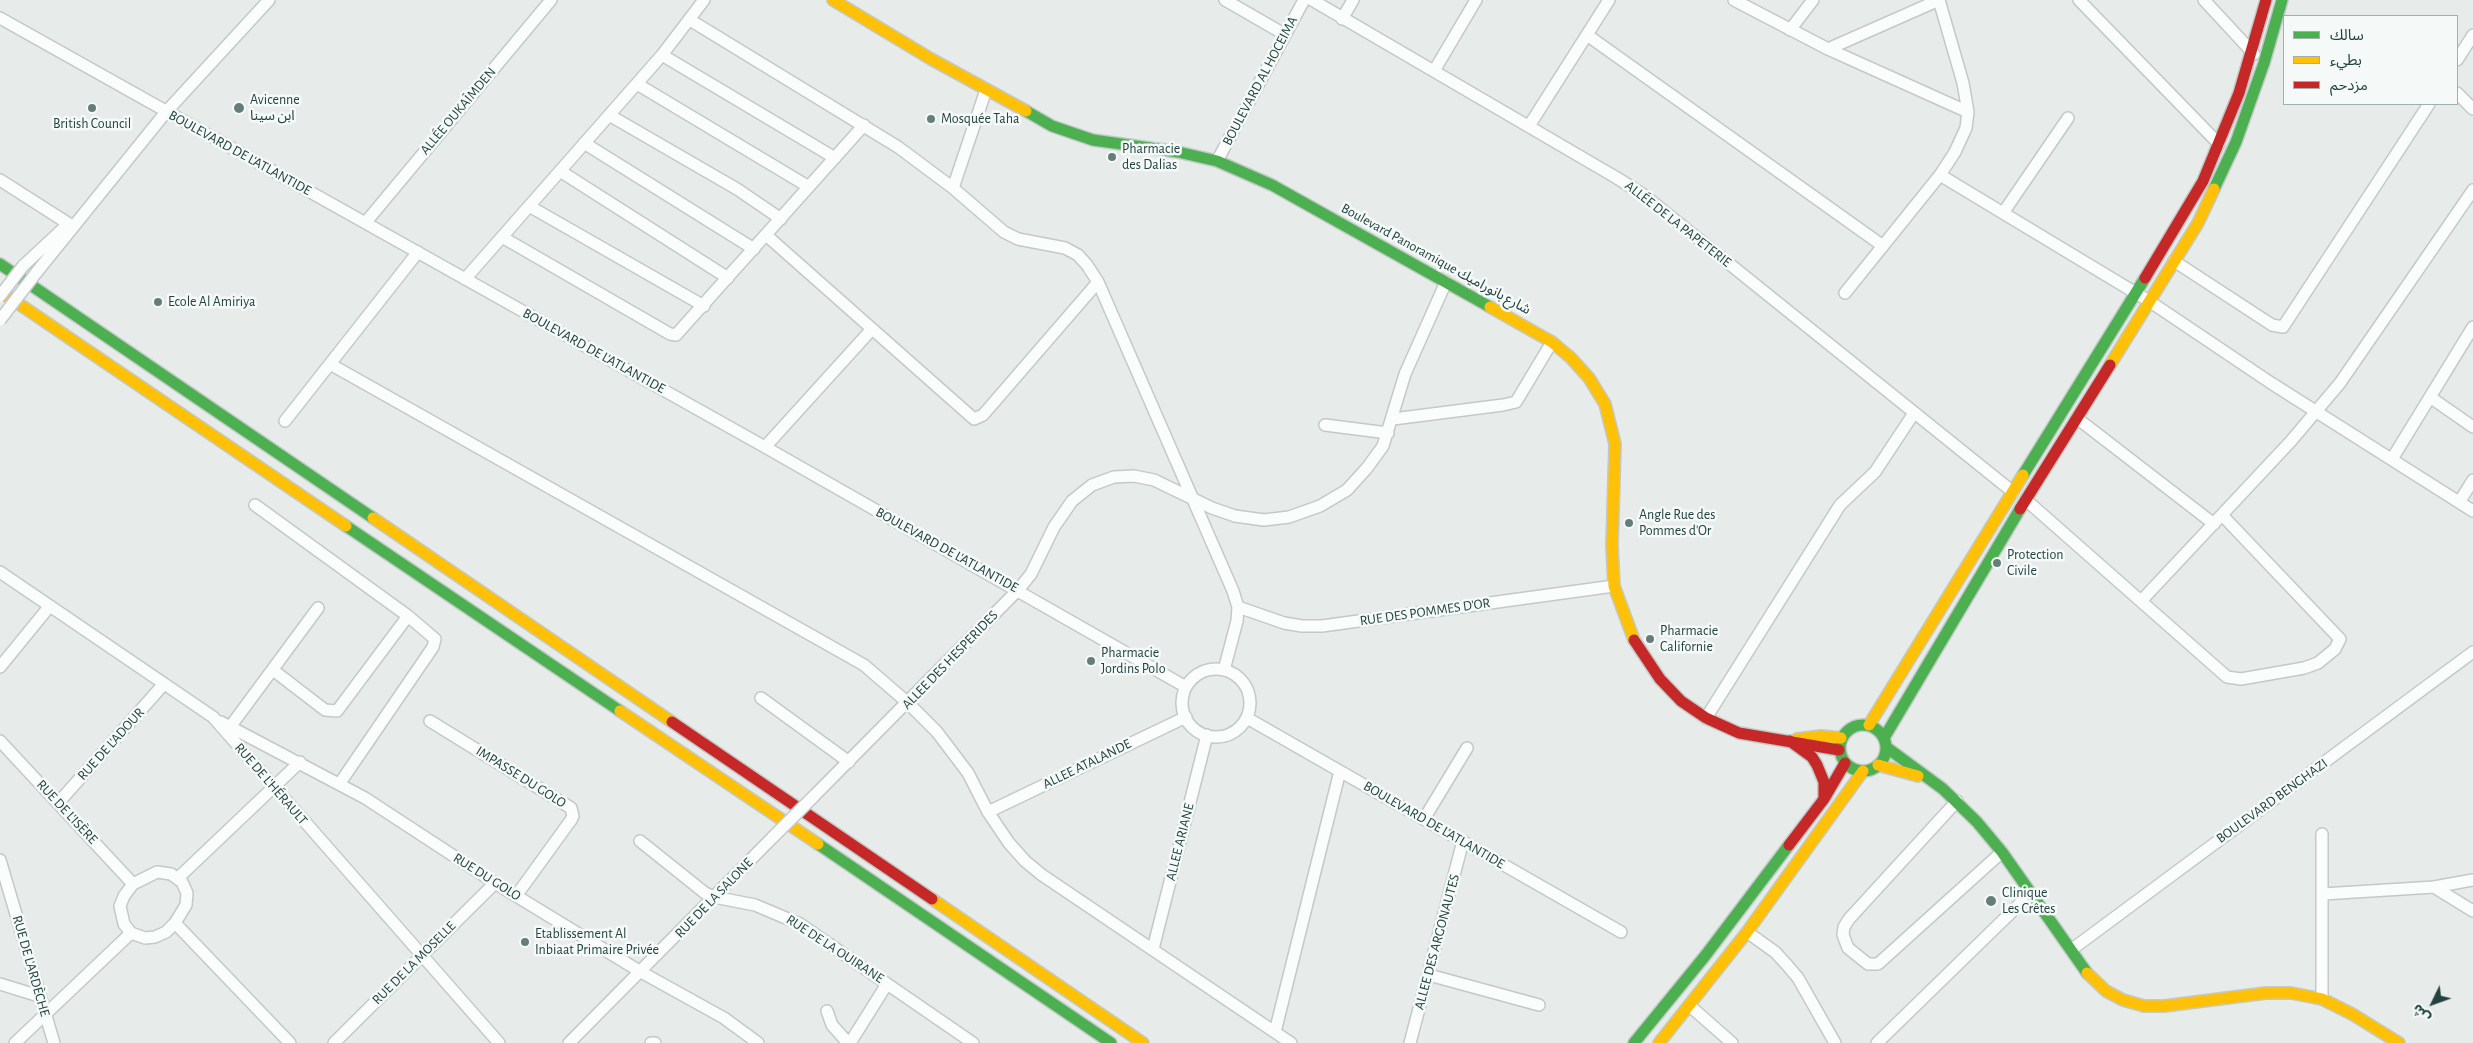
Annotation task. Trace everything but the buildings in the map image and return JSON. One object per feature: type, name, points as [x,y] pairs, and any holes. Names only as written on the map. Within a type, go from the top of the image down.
[{"type":"main road","name":"Boulevard Panoramique شارع بانوراميك","points":[[834,0],[986,90],[1052,126],[1093,140],[1178,152],[1217,161],[1272,186],[1552,342],[1571,358],[1589,378],[1605,404],[1615,444],[1612,545],[1614,586],[1636,645],[1660,679],[1681,701],[1706,718],[1739,733],[1839,750]]},
{"type":"main road","points":[[1869,725],[2188,210],[2219,144],[2252,52],[2266,0]]},
{"type":"main road","points":[[1659,1043],[1748,932],[1863,771],[1878,765],[1884,757],[1885,743],[2026,500],[2198,223],[2236,142],[2264,64],[2282,0]]},
{"type":"main road","points":[[0,264],[1143,1043]]},
{"type":"main road","points":[[0,291],[1111,1043]]},
{"type":"main road","points":[[1863,771],[1852,768],[1845,763],[1839,750],[1841,738],[1853,726],[1869,725],[1879,731],[1885,743],[1957,801],[2002,852],[2088,973],[2106,991],[2123,1000],[2144,1006],[2164,1006],[2266,993],[2291,993],[2322,999],[2352,1014],[2392,1041]]},
{"type":"main road","name":"Boulevard Panoramique شارع بانوراميك","points":[[1790,741],[1812,736],[1841,738]]},
{"type":"main road","points":[[1790,741],[1812,757],[1817,764],[1824,782],[1824,799]]},
{"type":"main road","points":[[1634,1043],[1705,956],[1824,799],[1845,763]]},
{"type":"main road","points":[[1878,765],[1929,780]]},
{"type":"street","points":[[0,320],[81,215],[166,112],[269,0]]},
{"type":"street","name":"ALLÉE OUKAÏMDEN","points":[[366,222],[551,0]]},
{"type":"street","points":[[465,279],[662,55],[704,0]]},
{"type":"street","points":[[1225,0],[1284,34]]},
{"type":"street","name":"BOULEVARD AL HOCEIMA","points":[[1217,161],[1304,0]]},
{"type":"street","name":"ALLÉE DE LA PAPETERIE","points":[[1312,0],[1645,196],[2013,492]]},
{"type":"street","points":[[1342,19],[1353,0]]},
{"type":"street","points":[[1434,71],[1476,0]]},
{"type":"street","points":[[1529,126],[1609,0]]},
{"type":"street","points":[[1734,0],[1828,49],[1968,112]]},
{"type":"street","points":[[1790,30],[1813,0]]},
{"type":"street","points":[[1828,49],[1939,0],[1963,83],[1968,112],[1966,128],[1956,152],[1940,175],[1845,293]]},
{"type":"street","points":[[2079,0],[2219,144]]},
{"type":"street","points":[[2204,0],[2264,64]]},
{"type":"street","name":"BOULEVARD DE L'ATLANTIDE","points":[[0,18],[366,222],[1186,686]]},
{"type":"street","points":[[690,20],[898,147],[952,188],[1004,232],[1024,240],[1065,248],[1078,256],[1098,282],[1233,591],[1238,607],[1237,621],[1224,670]]},
{"type":"street","points":[[1587,35],[1883,246]]},
{"type":"street","points":[[2458,58],[2473,35]]},
{"type":"street","points":[[662,55],[835,158]]},
{"type":"street","points":[[637,84],[809,187]]},
{"type":"street","points":[[952,188],[986,90]]},
{"type":"street","points":[[2458,94],[2473,109]]},
{"type":"street","points":[[2174,261],[2272,325],[2283,327],[2428,105]]},
{"type":"street","points":[[609,115],[737,189],[781,219]]},
{"type":"street","points":[[2003,213],[2068,118]]},
{"type":"street","points":[[502,237],[670,334],[678,333],[864,125]]},
{"type":"street","points":[[584,143],[754,249]]},
{"type":"street","points":[[560,171],[728,278]]},
{"type":"street","points":[[1940,175],[2149,302],[2316,412],[2460,501],[2473,511]]},
{"type":"street","points":[[0,180],[69,224]]},
{"type":"street","points":[[2142,600],[2214,524],[2340,383],[2473,190]]},
{"type":"street","points":[[529,206],[704,306]]},
{"type":"street","points":[[0,296],[23,266],[81,215]]},
{"type":"street","points":[[766,235],[974,419],[983,415],[1098,282]]},
{"type":"street","points":[[285,421],[418,252]]},
{"type":"street","name":"ALLEE DES HESPERIDES","points":[[814,796],[1018,590],[1031,574],[1054,527],[1072,501],[1092,485],[1114,477],[1134,476],[1154,480],[1235,516],[1264,520],[1289,517],[1320,506],[1347,490],[1367,468],[1383,446],[1393,419],[1405,374],[1446,282]]},
{"type":"street","points":[[2392,459],[2473,327]]},
{"type":"street","points":[[765,447],[872,329]]},
{"type":"street","points":[[1393,419],[1516,402],[1552,342]]},
{"type":"street","points":[[330,364],[578,505],[847,654],[908,702],[954,753],[988,812],[1009,843],[1042,875],[1292,1043]]},
{"type":"street","points":[[2430,397],[2473,427]]},
{"type":"street","points":[[1706,718],[1840,505],[1875,472],[1914,413]]},
{"type":"street","points":[[2078,419],[2214,524]]},
{"type":"street","points":[[1325,426],[1388,433]]},
{"type":"street","points":[[2460,501],[2473,480]]},
{"type":"street","points":[[2026,500],[2142,600],[2221,672],[2233,679],[2311,666],[2335,649],[2340,642],[2338,635],[2222,515]]},
{"type":"street","points":[[255,505],[408,616],[433,635],[435,639],[433,647],[340,783]]},
{"type":"street","name":"RUE DE L'HÉRAULT","points":[[0,572],[163,685],[213,717],[421,956],[500,1043]]},
{"type":"street","name":"RUE DES POMMES D'OR","points":[[1238,607],[1284,623],[1302,626],[1322,626],[1614,586]]},
{"type":"street","points":[[0,667],[49,607]]},
{"type":"street","points":[[230,727],[318,608]]},
{"type":"street","points":[[273,670],[326,710],[337,711],[408,616]]},
{"type":"street","name":"BOULEVARD BENGHAZI","points":[[2070,950],[2473,652]]},
{"type":"street","points":[[1224,670],[1239,678],[1247,689],[1250,702],[1247,718],[1239,728],[1229,734],[1220,737],[1207,735],[1196,730],[1186,717],[1182,704],[1186,686],[1195,676],[1204,671],[1224,670]]},
{"type":"street","name":"RUE DE L'ADOUR","points":[[58,803],[163,685]]},
{"type":"street","points":[[760,698],[849,762]]},
{"type":"street","name":"RUE DU GOLO","points":[[213,717],[340,783],[516,896],[641,972],[724,1018],[758,1043]]},
{"type":"street","name":"ALLEE ATALANDE","points":[[988,812],[1186,717]]},
{"type":"street","name":"BOULEVARD DE L'ATLANTIDE","points":[[1247,718],[1621,932]]},
{"type":"street","name":"IMPASSE DU GOLO","points":[[430,721],[571,808],[573,816],[571,820],[516,896]]},
{"type":"street","name":"ALLEE ARIANE","points":[[1153,949],[1207,735]]},
{"type":"street","name":"RUE DE L'ISÈRE","points":[[0,741],[133,884]]},
{"type":"street","points":[[1424,819],[1467,748]]},
{"type":"street","points":[[178,878],[275,788],[300,762]]},
{"type":"street","points":[[1275,1032],[1340,771]]},
{"type":"street","name":"RUE DE LA SALONE","points":[[569,1043],[814,796]]},
{"type":"street","points":[[1957,801],[1849,919],[1844,927],[1843,935],[1848,948],[1868,964],[1878,964],[2002,852]]},
{"type":"street","points":[[2322,834],[2322,999]]},
{"type":"street","name":"RUE DE LA OUIRANE","points":[[640,841],[697,888],[714,897],[755,905],[800,924],[973,1043]]},
{"type":"street","name":"ALLEE DES ARGONAUTES","points":[[1410,1043],[1463,841]]},
{"type":"street","name":"RUE DE L'ARDÈCHE","points":[[0,860],[54,1043]]},
{"type":"street","points":[[157,872],[171,874],[178,878],[186,893],[186,905],[175,923],[155,937],[145,938],[131,933],[124,924],[120,906],[124,896],[133,884],[157,872]]},
{"type":"street","points":[[2323,894],[2434,887],[2473,880]]},
{"type":"street","name":"RUE DE LA MOSELLE","points":[[334,1043],[495,883]]},
{"type":"street","points":[[2434,887],[2473,911]]},
{"type":"street","points":[[1877,1043],[2031,893]]},
{"type":"street","points":[[175,923],[290,1043]]},
{"type":"street","points":[[1748,932],[1775,952],[1798,978],[1835,1043]]},
{"type":"street","points":[[15,1043],[131,933]]},
{"type":"street","points":[[1429,975],[1539,1005]]},
{"type":"street","points":[[0,984],[39,996]]},
{"type":"street","points":[[827,1011],[832,1025],[849,1043],[887,984]]},
{"type":"street","points":[[1690,1006],[1732,1043]]},
{"type":"traffic: fast","points":[[2214,189],[2236,142],[2264,63],[2282,0]]},
{"type":"traffic: fast","points":[[1026,111],[1052,126],[1093,140],[1178,152],[1217,161],[1272,185],[1490,307]]},
{"type":"traffic: fast","points":[[0,264],[373,518]]},
{"type":"traffic: fast","points":[[2023,475],[2145,278]]},
{"type":"traffic: fast","points":[[1884,738],[2020,509]]},
{"type":"traffic: fast","points":[[346,526],[620,711]]},
{"type":"traffic: fast","points":[[1868,725],[1880,731],[1885,739],[1886,748],[1885,757],[1880,765],[1872,770],[1858,771],[1846,765],[1841,757],[1840,743],[1846,731],[1854,726],[1868,725]]},
{"type":"traffic: fast","points":[[1886,747],[1943,789],[1977,822],[2002,852],[2087,973]]},
{"type":"traffic: fast","points":[[818,844],[1111,1043]]},
{"type":"traffic: fast","points":[[1634,1043],[1705,956],[1789,845]]},
{"type":"traffic: slow","points":[[833,0],[931,59],[1026,111]]},
{"type":"traffic: slow","points":[[2110,365],[2198,223],[2214,189]]},
{"type":"traffic: slow","points":[[0,291],[346,526]]},
{"type":"traffic: slow","points":[[1490,307],[1552,342],[1571,358],[1589,378],[1605,404],[1615,444],[1612,545],[1614,586],[1634,640]]},
{"type":"traffic: slow","points":[[1869,725],[2023,475]]},
{"type":"traffic: slow","points":[[373,518],[672,722]]},
{"type":"traffic: slow","points":[[620,711],[818,844]]},
{"type":"traffic: slow","points":[[1797,739],[1821,736],[1841,738]]},
{"type":"traffic: slow","points":[[1878,765],[1918,776]]},
{"type":"traffic: slow","points":[[1659,1043],[1747,932],[1863,771]]},
{"type":"traffic: slow","points":[[932,899],[1143,1043]]},
{"type":"traffic: slow","points":[[2087,973],[2106,991],[2123,1000],[2144,1006],[2164,1006],[2266,993],[2291,993],[2322,999],[2352,1014],[2399,1043]]},
{"type":"traffic: jam","points":[[2145,278],[2203,181],[2239,93],[2266,0]]},
{"type":"traffic: jam","points":[[2020,509],[2110,365]]},
{"type":"traffic: jam","points":[[1634,640],[1660,679],[1681,701],[1706,718],[1739,733],[1839,750]]},
{"type":"traffic: jam","points":[[672,722],[932,899]]},
{"type":"traffic: jam","points":[[1790,741],[1812,757],[1817,765],[1824,782],[1824,799]]},
{"type":"traffic: jam","points":[[1789,845],[1824,799],[1845,763]]},
{"type":"place","name":"British Council","points":[[92,108]]},
{"type":"place","name":"Avicenne ابن سينا","points":[[239,108]]},
{"type":"place","name":"Mosquée Taha","points":[[931,119]]},
{"type":"place","name":"Pharmacie des Dalias","points":[[1112,157]]},
{"type":"place","name":"Ecole Al Amiriya","points":[[158,302]]},
{"type":"place","name":"Angle Rue des Pommes d'Or","points":[[1629,523]]},
{"type":"place","name":"Protection Civile","points":[[1997,563]]},
{"type":"place","name":"Pharmacie Californie","points":[[1650,639]]},
{"type":"place","name":"Pharmacie Jordins Polo","points":[[1091,661]]},
{"type":"place","name":"Clinique Les Crêtes","points":[[1991,901]]},
{"type":"place","name":"Etablissement Al Inbiaat Primaire Privée","points":[[525,942]]}]
